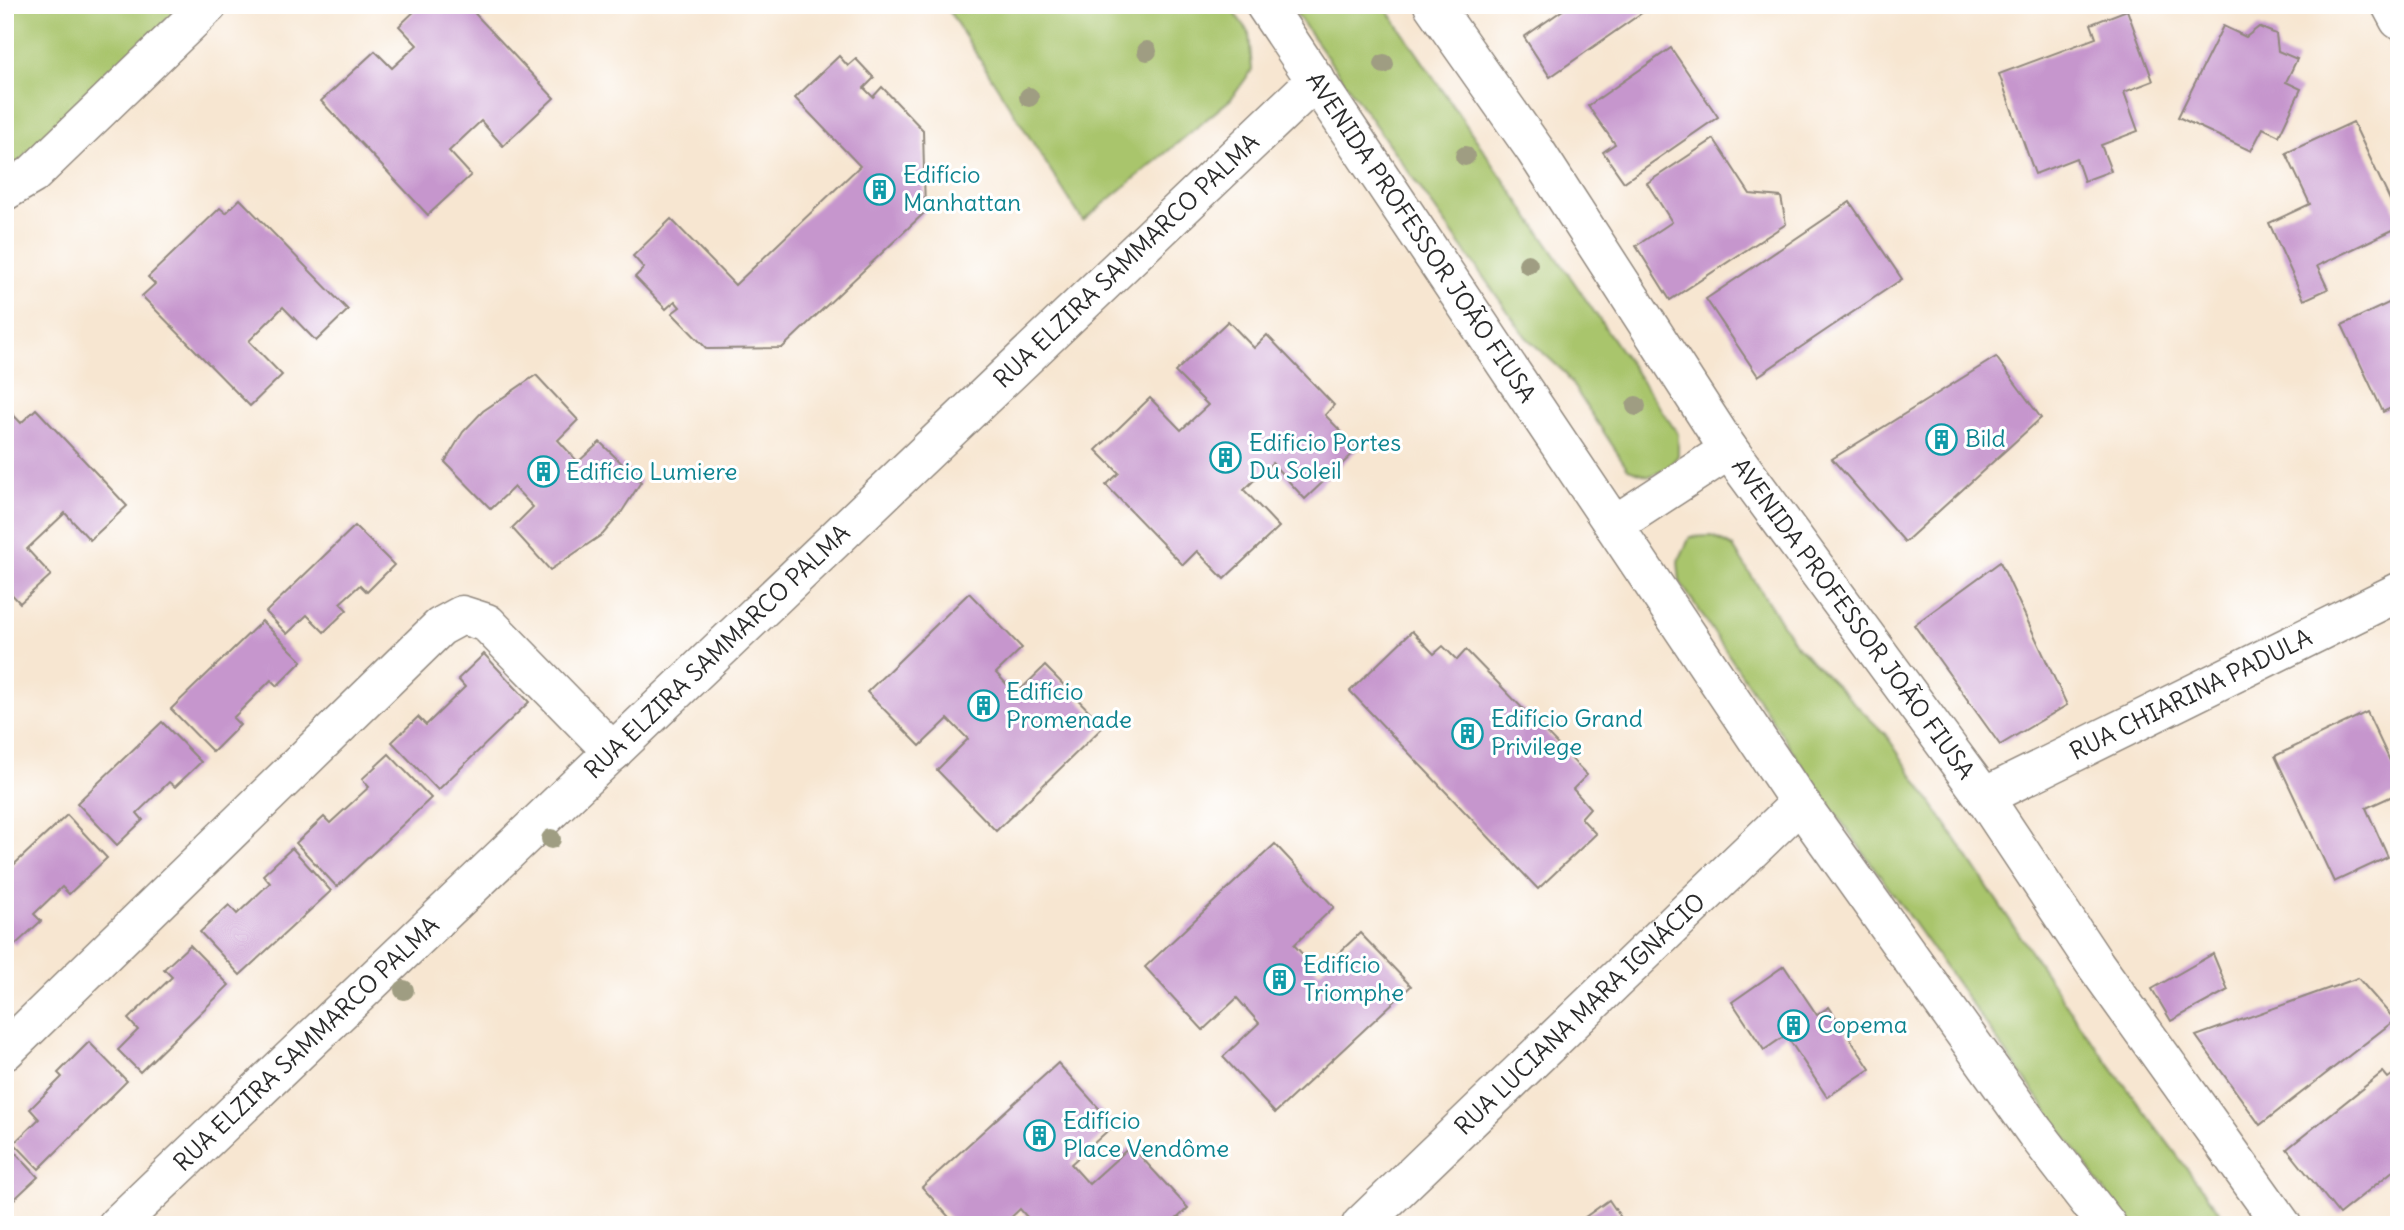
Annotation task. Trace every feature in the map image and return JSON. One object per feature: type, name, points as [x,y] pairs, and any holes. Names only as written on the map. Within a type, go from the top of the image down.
[{"type":"street","points":[[5,191],[32,175],[208,5]]},
{"type":"street","name":"AVENIDA PROFESSOR JOÃO FIUSA","points":[[1265,5],[1800,803],[2027,1121],[2107,1225]]},
{"type":"street","name":"AVENIDA PROFESSOR JOÃO FIUSA","points":[[1433,5],[1535,149],[1729,450],[1984,797],[2095,964],[2282,1225]]},
{"type":"street","points":[[2391,5],[2399,20]]},
{"type":"street","name":"RUA ELZIRA SAMMARCO PALMA","points":[[117,1225],[1316,80]]},
{"type":"street","points":[[1614,524],[1729,450]]},
{"type":"street","name":"RUA CHIARINA PADULA","points":[[1984,797],[2399,592]]},
{"type":"street","points":[[5,1051],[440,627],[462,615],[487,623],[613,752]]},
{"type":"street","name":"RUA LUCIANA MARA IGNÁCIO","points":[[1361,1225],[1800,803]]},
{"type":"green space","points":[[5,5],[196,5],[5,183]]},
{"type":"green space","points":[[945,5],[1229,5],[1249,33],[1252,70],[1231,99],[1083,221]]},
{"type":"green space","points":[[1290,5],[1384,5],[1678,434],[1678,456],[1666,470],[1649,476],[1628,469],[1564,372],[1526,337]]},
{"type":"green space","points":[[1712,536],[1733,547],[1795,644],[1886,735],[2080,1025],[2229,1225],[2132,1225],[2113,1203],[1816,786],[1680,582],[1678,562],[1690,537]]},
{"type":"building","points":[[421,5],[467,5],[554,98],[503,146],[481,121],[449,151],[471,175],[428,215],[321,101],[375,51],[392,68],[417,45],[399,26]]},
{"type":"building","points":[[1570,5],[1653,5],[1550,77],[1524,37]]},
{"type":"building","points":[[2127,10],[2153,81],[2124,92],[2138,131],[2101,145],[2111,171],[2084,181],[2076,158],[2035,174],[1999,74],[2096,38],[2091,24]]},
{"type":"building","points":[[2223,26],[2246,37],[2259,27],[2276,34],[2278,51],[2297,59],[2286,82],[2301,89],[2279,136],[2263,128],[2251,151],[2178,117]]},
{"type":"building","points":[[1671,48],[1718,117],[1624,182],[1603,152],[1615,144],[1588,106]]},
{"type":"building","name":"Edifício Manhattan","points":[[839,56],[848,66],[856,59],[874,78],[864,88],[873,97],[882,87],[923,130],[925,212],[782,348],[707,349],[672,313],[680,307],[675,301],[666,309],[635,277],[644,268],[633,256],[671,219],[735,285],[860,166],[795,98]]},
{"type":"building","points":[[2353,122],[2399,219],[2399,227],[2317,266],[2328,289],[2304,300],[2269,223],[2310,204],[2286,153]]},
{"type":"building","points":[[1714,139],[1750,194],[1781,197],[1786,224],[1670,300],[1636,246],[1672,222],[1647,183]]},
{"type":"building","points":[[240,199],[348,310],[316,341],[283,307],[249,341],[282,375],[250,406],[142,296],[155,284],[148,277],[220,208],[226,213]]},
{"type":"building","points":[[1850,202],[1902,279],[1758,376],[1706,299]]},
{"type":"building","points":[[2399,298],[2399,420],[2393,407],[2383,412],[2342,325]]},
{"type":"building","name":"Edificio Portes Du Soleil","points":[[1228,321],[1254,348],[1267,335],[1334,405],[1325,415],[1358,449],[1305,499],[1272,463],[1244,490],[1279,527],[1224,579],[1197,551],[1183,565],[1106,485],[1119,473],[1096,450],[1150,398],[1181,430],[1208,405],[1175,372]]},
{"type":"building","name":"Bild","points":[[1996,357],[2041,418],[1905,542],[1832,459]]},
{"type":"building","name":"Edifício Lumiere","points":[[536,375],[578,420],[558,440],[578,462],[600,442],[641,482],[621,513],[603,534],[550,570],[512,528],[533,507],[514,487],[491,509],[445,462],[463,432],[483,411]]},
{"type":"building","points":[[5,406],[21,423],[36,409],[127,506],[90,540],[65,513],[27,549],[51,575],[20,603],[5,587]]},
{"type":"building","points":[[355,526],[394,565],[367,592],[360,585],[340,603],[347,610],[324,632],[307,615],[287,634],[266,612]]},
{"type":"building","points":[[2000,562],[2067,705],[2000,745],[1914,625]]},
{"type":"building","name":"Edifício Promenade","points":[[969,593],[1022,648],[996,673],[1016,694],[1045,666],[1104,726],[996,831],[937,770],[968,739],[948,719],[920,746],[867,692]]},
{"type":"building","points":[[262,621],[302,661],[277,686],[271,680],[233,718],[240,725],[213,752],[171,709]]},
{"type":"building","name":"Edifício Grand Privilege","points":[[1412,631],[1434,654],[1443,646],[1457,660],[1466,650],[1587,775],[1573,789],[1590,808],[1581,818],[1596,834],[1538,889],[1350,691]]},
{"type":"building","points":[[484,654],[529,702],[438,790],[392,742],[418,717],[426,725],[465,687],[458,679]]},
{"type":"building","points":[[2367,712],[2399,780],[2399,793],[2366,808],[2388,857],[2334,882],[2275,756]]},
{"type":"building","points":[[162,722],[201,762],[175,787],[169,782],[137,813],[143,820],[117,845],[77,803]]},
{"type":"building","points":[[389,754],[431,798],[337,887],[296,843],[324,817],[330,823],[369,787],[362,779]]},
{"type":"building","points":[[67,815],[107,858],[69,894],[62,887],[34,914],[41,921],[15,945],[5,936],[5,873]]},
{"type":"building","name":"Edifício Triomphe","points":[[1275,844],[1334,907],[1294,945],[1319,972],[1360,933],[1411,986],[1275,1113],[1223,1057],[1259,1023],[1237,998],[1203,1030],[1145,967]]},
{"type":"building","points":[[292,848],[331,891],[240,975],[200,932],[229,905],[237,914],[270,883],[263,875]]},
{"type":"building","points":[[190,945],[229,985],[140,1072],[118,1050],[138,1030],[128,1019],[172,977],[164,969]]},
{"type":"building","points":[[2213,954],[2228,990],[2171,1021],[2152,989]]},
{"type":"building","name":"Copema","points":[[1784,966],[1817,1015],[1829,1007],[1870,1069],[1827,1097],[1786,1035],[1764,1050],[1732,1002]]},
{"type":"building","points":[[2358,978],[2395,1020],[2260,1125],[2196,1036]]},
{"type":"building","points":[[89,1042],[127,1081],[39,1169],[14,1143],[39,1119],[30,1109],[62,1077],[58,1073]]},
{"type":"building","name":"Edifício Place Vendôme","points":[[1058,1063],[1114,1125],[1071,1164],[1089,1184],[1131,1146],[1188,1208],[1170,1225],[1034,1225],[1020,1209],[1003,1225],[956,1225],[922,1187]]},
{"type":"building","points":[[2399,1070],[2399,1166],[2339,1214],[2287,1149],[2383,1072],[2388,1078]]},
{"type":"building","points":[[5,1141],[38,1177],[5,1208]]},
{"type":"building","points":[[1609,1200],[1626,1225],[1574,1225]]},
{"type":"place","name":"Edifício Manhattan","points":[[880,189]]},
{"type":"place","name":"Bild","points":[[1942,439]]},
{"type":"place","name":"Edificio Portes Du Soleil","points":[[1226,457]]},
{"type":"place","name":"Edifício Lumiere","points":[[543,472]]},
{"type":"place","name":"Edifício Promenade","points":[[983,706]]},
{"type":"place","name":"Edifício Grand Privilege","points":[[1468,733]]},
{"type":"place","name":"Edifício Triomphe","points":[[1280,979]]},
{"type":"place","name":"Copema","points":[[1794,1025]]},
{"type":"place","name":"Edifício Place Vendôme","points":[[1040,1135]]}]
